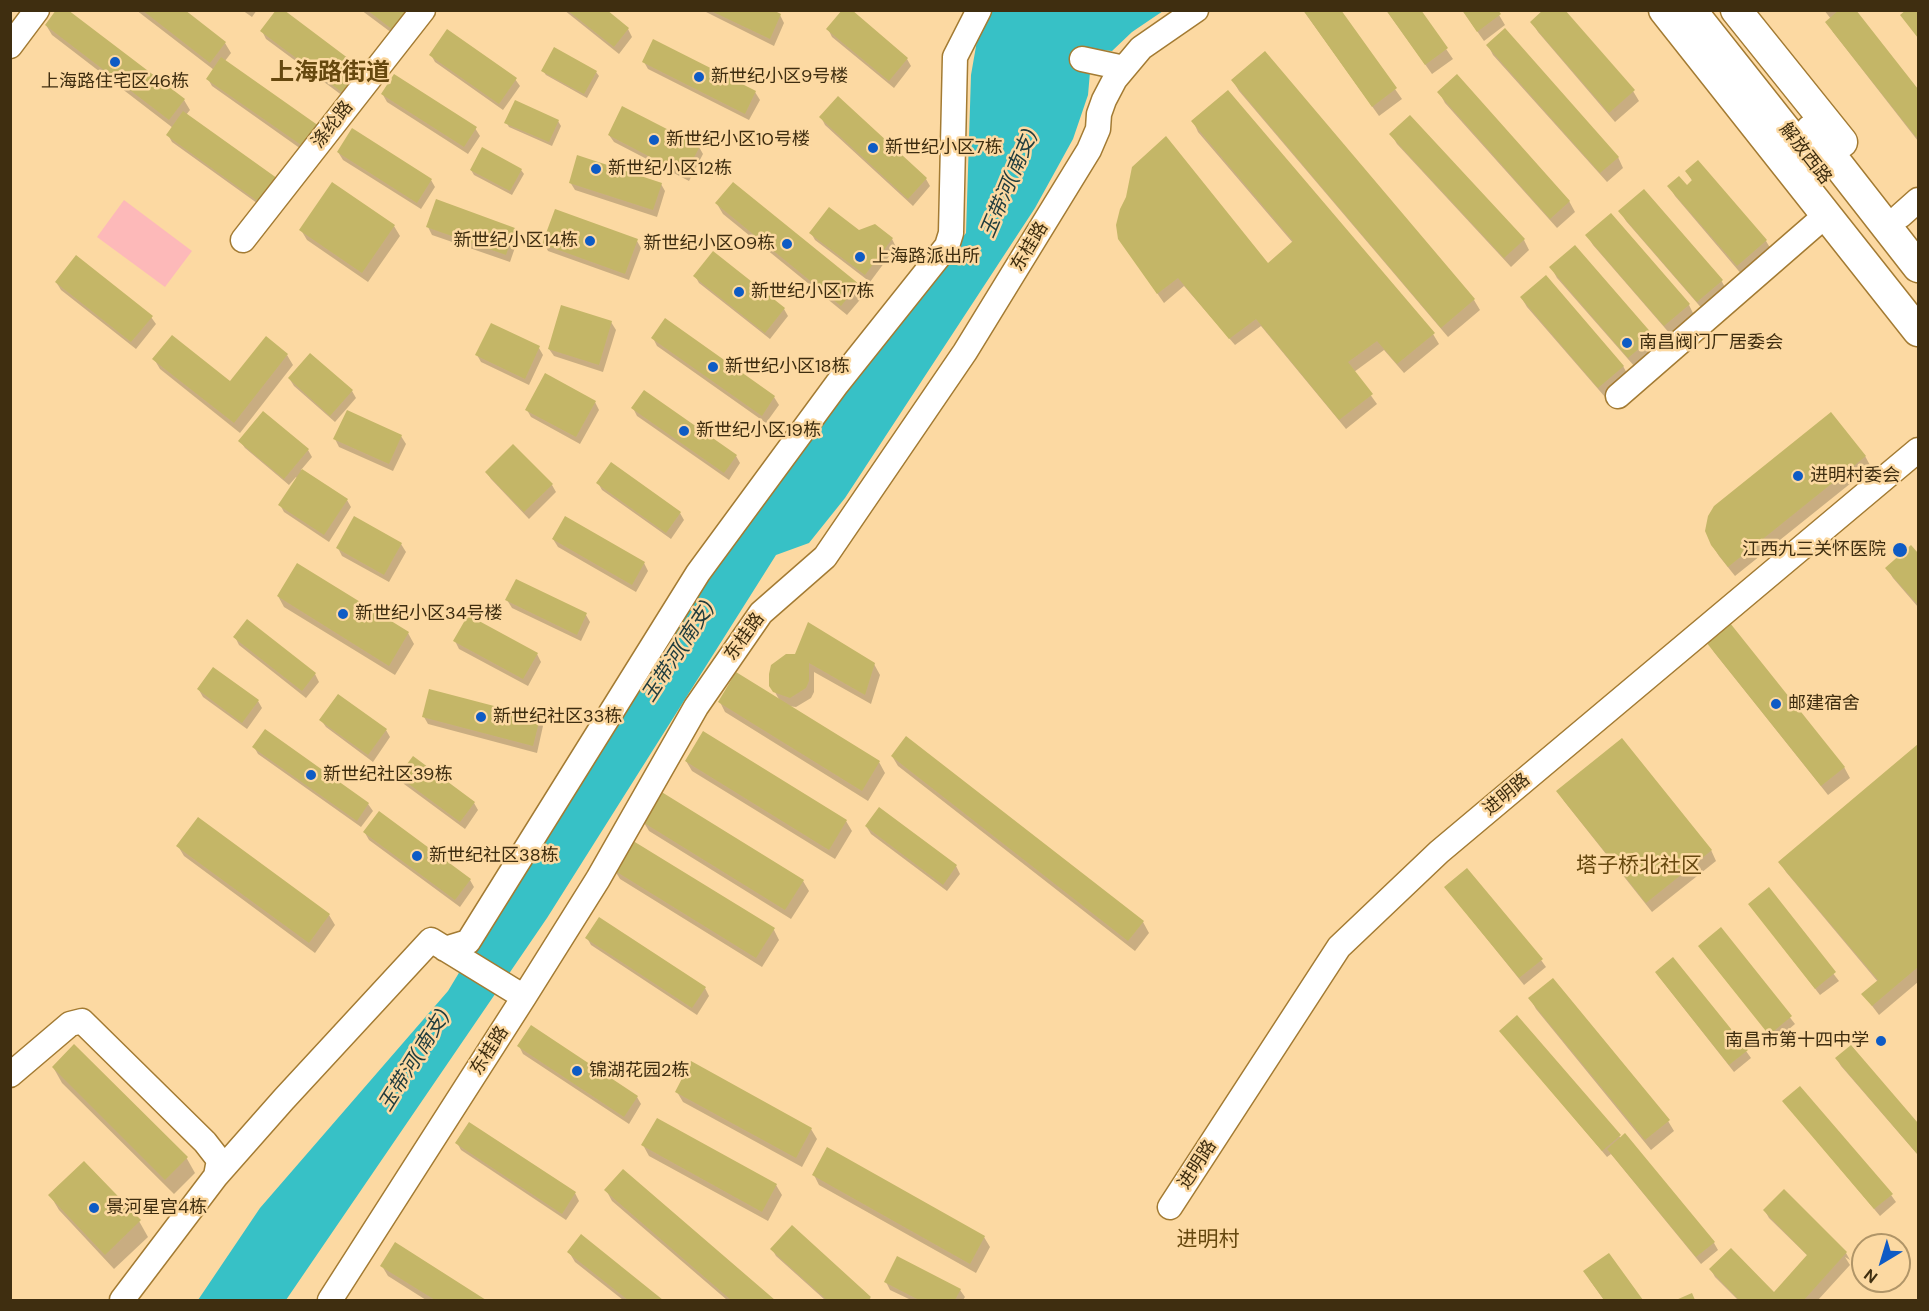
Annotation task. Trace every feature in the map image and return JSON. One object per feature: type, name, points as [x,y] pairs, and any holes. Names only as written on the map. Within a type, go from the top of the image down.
[{"type":"main road","points":[[1664,10],[1918,330]]},
{"type":"main road","name":"解放西路","points":[[1691,10],[1918,297]]},
{"type":"main road","name":"解放西路","points":[[1716,10],[1918,267]]},
{"type":"main road","points":[[1736,10],[1909,208],[1918,238]]},
{"type":"street","points":[[10,46],[37,10]]},
{"type":"street","name":"涤纶路","points":[[243,240],[423,10]]},
{"type":"street","points":[[445,949],[468,942],[698,573],[837,384],[947,246],[951,233],[955,57],[975,37],[979,10]]},
{"type":"street","name":"东桂路","points":[[330,1300],[519,994],[598,879],[696,707],[761,613],[825,557],[965,352],[1089,150],[1098,129],[1099,114],[1108,90],[1141,48],[1196,10]]},
{"type":"street","points":[[1082,59],[1124,68]]},
{"type":"street","points":[[1618,396],[1826,215]]},
{"type":"street","name":"进明路","points":[[1170,1207],[1339,947],[1439,852],[1918,450]]},
{"type":"street","points":[[122,1300],[216,1176],[431,940],[519,994]]},
{"type":"street","points":[[10,1075],[70,1024],[82,1021],[205,1142],[219,1160],[216,1176]]},
{"type":"shaded area","points":[[124,200],[192,251],[165,287],[97,237]]},
{"type":"water","name":"玉带河(南支)","points":[[990,11],[1163,11],[1132,32],[1112,51],[1092,49],[1088,95],[1073,139],[1035,208],[845,498],[809,543],[776,555],[547,918],[286,1300],[198,1300],[260,1208],[448,991],[674,616],[966,233],[971,75],[979,29]]},
{"type":"building","name":"上海路住宅区46栋","points":[[56,10],[68,10],[185,99],[169,120],[45,25]]},
{"type":"building","points":[[142,10],[185,10],[226,42],[210,63]]},
{"type":"building","points":[[276,10],[284,10],[361,68],[343,93],[260,31]]},
{"type":"building","points":[[367,10],[408,10],[393,30]]},
{"type":"building","points":[[567,10],[607,10],[629,28],[614,47]]},
{"type":"building","points":[[709,10],[773,10],[781,14],[770,39]]},
{"type":"building","points":[[842,10],[852,10],[908,58],[889,81],[826,29]]},
{"type":"building","points":[[1303,10],[1341,10],[1397,88],[1372,107]]},
{"type":"building","points":[[1386,10],[1421,10],[1448,48],[1425,65]]},
{"type":"building","points":[[1462,10],[1498,10],[1501,14],[1477,32]]},
{"type":"building","points":[[1543,10],[1565,10],[1635,90],[1609,113],[1530,22]]},
{"type":"building","points":[[1839,10],[1856,10],[1918,89],[1918,135],[1916,137],[1825,22]]},
{"type":"building","points":[[1906,10],[1918,10],[1918,38],[1900,15]]},
{"type":"building","points":[[1505,28],[1619,157],[1600,173],[1486,45]]},
{"type":"building","points":[[447,29],[517,78],[499,104],[429,55]]},
{"type":"building","name":"新世纪小区9号楼","points":[[653,39],[756,91],[745,114],[642,62]]},
{"type":"building","points":[[554,47],[597,71],[584,94],[541,71]]},
{"type":"building","points":[[1265,51],[1475,299],[1441,328],[1231,80]]},
{"type":"building","points":[[221,57],[319,126],[304,147],[206,79]]},
{"type":"building","points":[[394,74],[477,127],[464,147],[381,94]]},
{"type":"building","points":[[1457,74],[1570,201],[1550,219],[1437,92]]},
{"type":"building","points":[[1228,90],[1435,333],[1397,364],[1377,341],[1348,362],[1373,394],[1339,420],[1256,319],[1229,339],[1178,278],[1157,294],[1118,239],[1116,225],[1126,197],[1132,167],[1166,136],[1268,263],[1293,241],[1191,121]]},
{"type":"building","name":"新世纪小区7栋","points":[[838,96],[927,178],[908,199],[819,117]]},
{"type":"building","points":[[515,100],[559,120],[549,142],[504,123]]},
{"type":"building","name":"新世纪小区10号楼","points":[[622,106],[700,146],[685,175],[608,135]]},
{"type":"building","points":[[183,111],[281,181],[263,205],[166,135]]},
{"type":"building","points":[[1410,115],[1525,239],[1504,258],[1389,134]]},
{"type":"building","points":[[352,128],[432,179],[417,203],[337,152]]},
{"type":"building","points":[[482,147],[522,169],[510,191],[470,170]]},
{"type":"building","name":"新世纪小区12栋","points":[[577,155],[662,183],[653,210],[569,183]]},
{"type":"building","points":[[1698,160],[1767,240],[1737,266],[1667,186],[1679,176],[1687,185],[1692,180],[1685,171]]},
{"type":"building","points":[[332,182],[395,225],[362,273],[299,230]]},
{"type":"building","name":"新世纪小区09栋","points":[[733,182],[859,284],[841,306],[715,203]]},
{"type":"building","points":[[1644,189],[1723,280],[1697,302],[1618,211]]},
{"type":"building","points":[[436,199],[515,228],[506,255],[426,227]]},
{"type":"building","name":"上海路派出所","points":[[829,207],[859,230],[875,224],[893,238],[865,275],[809,233]]},
{"type":"building","name":"新世纪小区14栋","points":[[555,209],[638,239],[625,274],[542,244]]},
{"type":"building","points":[[1611,213],[1690,304],[1664,326],[1585,235]]},
{"type":"building","points":[[1575,245],[1654,336],[1628,358],[1549,267]]},
{"type":"building","name":"新世纪小区17栋","points":[[713,251],[785,308],[765,333],[693,276]]},
{"type":"building","points":[[76,255],[153,316],[131,342],[55,282]]},
{"type":"building","points":[[1546,275],[1624,366],[1598,388],[1520,297]]},
{"type":"building","points":[[561,305],[612,321],[599,365],[548,349]]},
{"type":"building","name":"新世纪小区18栋","points":[[665,318],[775,396],[762,416],[651,338]]},
{"type":"building","points":[[491,323],[540,346],[525,379],[475,355]]},
{"type":"building","points":[[172,335],[230,381],[266,336],[288,354],[234,423],[152,359]]},
{"type":"building","points":[[310,353],[353,390],[330,416],[288,378]]},
{"type":"building","points":[[545,373],[596,401],[576,437],[525,410]]},
{"type":"building","name":"新世纪小区19栋","points":[[644,390],[737,455],[724,473],[631,408]]},
{"type":"building","points":[[347,410],[402,435],[389,464],[333,439]]},
{"type":"building","points":[[263,411],[309,449],[284,479],[238,441]]},
{"type":"building","points":[[1831,412],[1866,456],[1728,567],[1711,545],[1705,531],[1708,516],[1714,506]]},
{"type":"building","points":[[513,444],[553,484],[524,512],[485,472]]},
{"type":"building","points":[[611,462],[681,512],[666,533],[596,483]]},
{"type":"building","points":[[302,469],[348,499],[324,535],[278,505]]},
{"type":"building","points":[[354,516],[402,543],[384,575],[336,548]]},
{"type":"building","points":[[565,516],[645,562],[632,585],[552,539]]},
{"type":"building","points":[[1911,545],[1918,553],[1918,605],[1885,568]]},
{"type":"building","name":"新世纪小区34号楼","points":[[297,563],[409,632],[389,666],[277,596]]},
{"type":"building","points":[[516,579],[587,613],[577,635],[505,600]]},
{"type":"building","points":[[468,615],[538,653],[523,679],[453,641]]},
{"type":"building","points":[[247,619],[316,673],[302,691],[233,637]]},
{"type":"building","points":[[808,622],[875,663],[865,695],[809,663],[809,681],[806,688],[790,698],[773,692],[769,686],[771,665],[786,654],[795,654]]},
{"type":"building","name":"邮建宿舍","points":[[1730,623],[1845,767],[1821,786],[1706,642]]},
{"type":"building","points":[[213,667],[259,700],[242,723],[197,689]]},
{"type":"building","points":[[736,672],[880,761],[862,791],[718,702]]},
{"type":"building","name":"新世纪社区33栋","points":[[429,689],[540,718],[533,746],[422,717]]},
{"type":"building","points":[[338,694],[387,729],[368,755],[319,720]]},
{"type":"building","name":"新世纪社区39栋","points":[[265,729],[369,803],[357,821],[252,747]]},
{"type":"building","points":[[703,731],[847,820],[829,850],[685,761]]},
{"type":"building","points":[[906,736],[1144,921],[1128,941],[891,756]]},
{"type":"building","points":[[1622,738],[1712,850],[1646,903],[1556,791]]},
{"type":"building","points":[[1918,744],[1918,967],[1872,1006],[1861,994],[1878,980],[1778,862]]},
{"type":"building","points":[[413,756],[475,802],[460,822],[398,776]]},
{"type":"building","points":[[660,791],[804,880],[785,910],[641,821]]},
{"type":"building","points":[[879,807],[957,865],[943,885],[865,826]]},
{"type":"building","name":"新世纪社区38栋","points":[[379,811],[471,879],[455,900],[363,832]]},
{"type":"building","points":[[198,817],[330,914],[309,943],[176,846]]},
{"type":"building","points":[[630,839],[775,928],[756,958],[612,869]]},
{"type":"building","points":[[1467,868],[1543,959],[1519,978],[1444,887]]},
{"type":"building","points":[[1769,887],[1836,972],[1815,989],[1748,904]]},
{"type":"building","points":[[599,917],[706,987],[692,1008],[585,938]]},
{"type":"building","points":[[1721,927],[1792,1016],[1769,1035],[1698,946]]},
{"type":"building","points":[[1673,957],[1748,1050],[1729,1065],[1655,972]]},
{"type":"building","points":[[1553,978],[1670,1120],[1645,1140],[1528,998]]},
{"type":"building","points":[[1517,1015],[1621,1135],[1602,1151],[1499,1031]]},
{"type":"building","name":"锦湖花园2栋","points":[[531,1025],[638,1096],[624,1117],[517,1046]]},
{"type":"building","points":[[74,1044],[188,1157],[165,1180],[52,1067]]},
{"type":"building","points":[[1851,1045],[1918,1123],[1918,1155],[1835,1058]]},
{"type":"building","points":[[691,1061],[812,1128],[796,1158],[675,1092]]},
{"type":"building","points":[[1800,1086],[1893,1194],[1874,1209],[1782,1101]]},
{"type":"building","points":[[657,1118],[777,1184],[762,1212],[641,1145]]},
{"type":"building","points":[[469,1122],[576,1192],[562,1214],[455,1143]]},
{"type":"building","points":[[1625,1133],[1715,1242],[1696,1257],[1607,1149]]},
{"type":"building","points":[[827,1147],[985,1236],[970,1264],[812,1175]]},
{"type":"building","name":"景河星宫4栋","points":[[84,1161],[141,1220],[105,1255],[48,1195]]},
{"type":"building","points":[[623,1169],[775,1300],[731,1300],[604,1190]]},
{"type":"building","points":[[1784,1189],[1847,1252],[1804,1300],[1739,1300],[1709,1269],[1731,1248],[1774,1292],[1807,1255],[1763,1210]]},
{"type":"building","points":[[792,1225],[871,1297],[868,1300],[827,1300],[770,1249]]},
{"type":"building","points":[[581,1234],[663,1300],[628,1300],[567,1252]]},
{"type":"building","points":[[395,1242],[486,1300],[435,1300],[380,1266]]},
{"type":"building","points":[[1609,1253],[1643,1300],[1604,1300],[1583,1271]]},
{"type":"building","points":[[897,1256],[961,1289],[955,1300],[919,1300],[884,1282]]},
{"type":"building","points":[[1692,1293],[1695,1300],[1676,1300]]},
{"type":"place","name":"上海路住宅区46栋","points":[[115,62]]},
{"type":"place","name":"新世纪小区9号楼","points":[[699,77]]},
{"type":"place","name":"新世纪小区10号楼","points":[[654,140]]},
{"type":"place","name":"新世纪小区7栋","points":[[873,148]]},
{"type":"place","name":"新世纪小区12栋","points":[[596,169]]},
{"type":"place","name":"新世纪小区14栋","points":[[590,241]]},
{"type":"place","name":"新世纪小区09栋","points":[[787,244]]},
{"type":"place","name":"上海路派出所","points":[[860,257]]},
{"type":"place","name":"新世纪小区17栋","points":[[739,292]]},
{"type":"place","name":"南昌阀门厂居委会","points":[[1627,343]]},
{"type":"place","name":"新世纪小区18栋","points":[[713,367]]},
{"type":"place","name":"新世纪小区19栋","points":[[684,431]]},
{"type":"place","name":"进明村委会","points":[[1798,476]]},
{"type":"place","name":"江西九三关怀医院","points":[[1900,550]]},
{"type":"place","name":"新世纪小区34号楼","points":[[343,614]]},
{"type":"place","name":"邮建宿舍","points":[[1776,704]]},
{"type":"place","name":"新世纪社区33栋","points":[[481,717]]},
{"type":"place","name":"新世纪社区39栋","points":[[311,775]]},
{"type":"place","name":"新世纪社区38栋","points":[[417,856]]},
{"type":"place","name":"南昌市第十四中学","points":[[1881,1041]]},
{"type":"place","name":"锦湖花园2栋","points":[[577,1071]]},
{"type":"place","name":"景河星宫4栋","points":[[94,1208]]},
{"type":"district","name":"上海路街道","points":[[330,74]]},
{"type":"district","name":"塔子桥北社区","points":[[1639,866]]},
{"type":"district","name":"进明村","points":[[1208,1240]]}]
